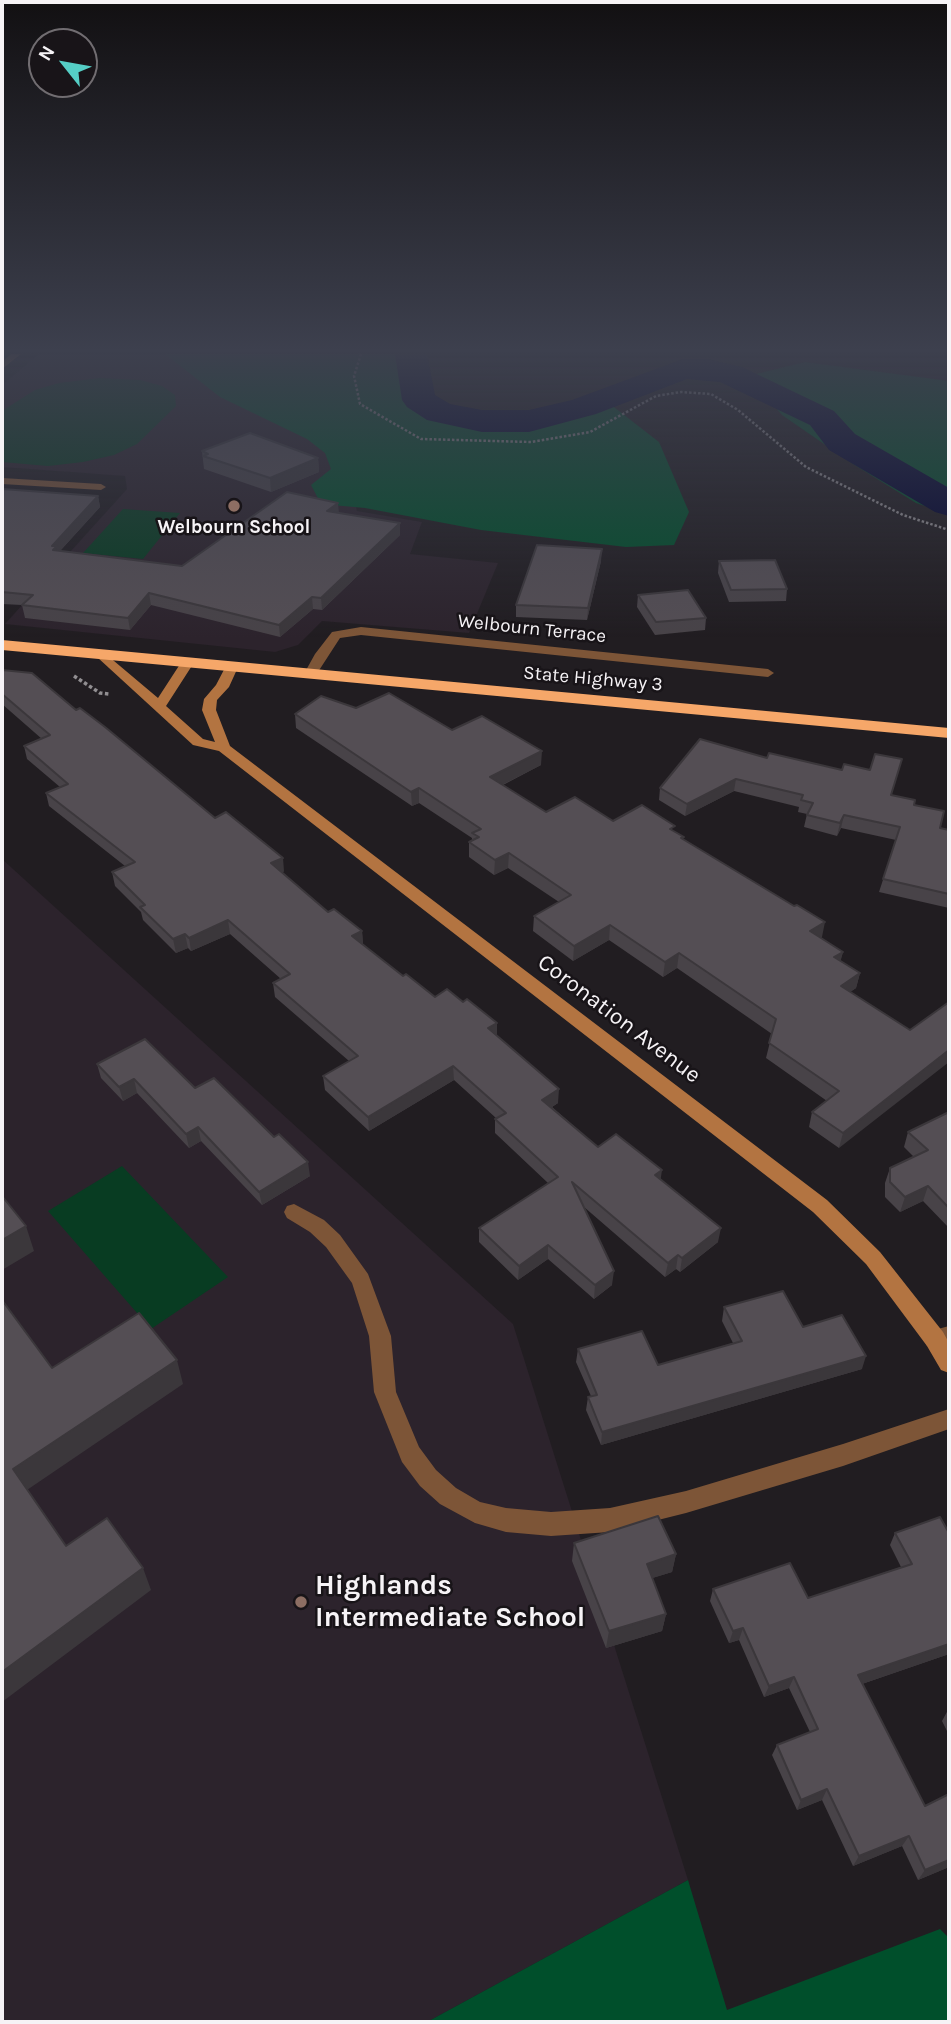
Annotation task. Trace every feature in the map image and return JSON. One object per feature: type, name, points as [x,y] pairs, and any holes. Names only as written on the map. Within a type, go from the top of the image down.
[{"type":"highway","points":[[2,645],[233,665]]},
{"type":"highway","name":"State Highway 3","points":[[233,665],[949,733]]},
{"type":"main road","name":"Coronation Avenue","points":[[101,654],[198,742],[224,748],[820,1206],[873,1258],[942,1337],[949,1363]]},
{"type":"main road","points":[[158,708],[189,661]]},
{"type":"main road","points":[[224,748],[209,710],[211,699],[222,687],[233,665]]},
{"type":"street","points":[[2,481],[101,487]]},
{"type":"street","name":"Welbourn Terrace","points":[[312,673],[321,654],[336,635],[361,631],[768,673]]},
{"type":"street","points":[[294,1212],[317,1226],[333,1241],[361,1280],[380,1336],[385,1392],[410,1454],[428,1478],[448,1496],[475,1512],[506,1520],[551,1524],[610,1520],[686,1502],[830,1459],[949,1419]]},
{"type":"path","points":[[784,448],[806,467],[903,515],[949,530]]},
{"type":"shaded area","name":"Welbourn School","points":[[2,448],[321,448],[349,470],[357,511],[422,522],[410,554],[498,563],[469,633],[322,621],[298,645],[275,652],[5,624],[127,489],[125,476],[2,467]]},
{"type":"shaded area","name":"Highlands Intermediate School","points":[[2,859],[513,1324],[688,1880],[427,2022],[2,2022]]},
{"type":"green space","points":[[2,448],[128,448],[114,455],[83,462],[48,466],[2,462]]},
{"type":"green space","points":[[319,448],[662,448],[689,512],[674,545],[626,547],[481,530],[365,508],[321,504],[311,485],[331,469],[325,453]]},
{"type":"green space","points":[[830,448],[949,448],[949,514],[916,503]]},
{"type":"green space","points":[[123,509],[180,513],[143,559],[83,553]]},
{"type":"green space","points":[[122,1166],[228,1277],[151,1329],[48,1211]]},
{"type":"green space","points":[[688,1880],[727,2010],[940,1929],[949,1938],[949,2022],[427,2022]]},
{"type":"building","points":[[209,448],[292,448],[318,458],[270,478],[203,456],[208,454],[202,451]]},
{"type":"building","points":[[2,489],[98,496],[52,546],[57,546],[53,550],[182,566],[287,492],[338,503],[327,511],[400,523],[321,598],[312,597],[279,625],[149,593],[128,618],[22,605],[33,595],[2,592]]},
{"type":"building","points":[[537,545],[602,549],[588,608],[516,605]]},
{"type":"building","points":[[775,560],[787,589],[731,590],[719,561]]},
{"type":"building","points":[[688,590],[706,618],[656,622],[638,595]]},
{"type":"building","points":[[2,670],[32,673],[76,710],[80,708],[105,727],[215,818],[226,812],[283,858],[271,863],[328,912],[334,909],[362,931],[352,936],[403,976],[406,974],[435,997],[447,989],[463,1002],[467,999],[497,1023],[488,1028],[559,1089],[542,1100],[598,1147],[616,1134],[662,1170],[655,1175],[721,1228],[682,1258],[678,1255],[668,1263],[572,1182],[614,1271],[595,1285],[548,1245],[519,1266],[479,1228],[558,1177],[495,1119],[506,1113],[453,1066],[368,1117],[323,1076],[358,1056],[273,983],[290,974],[228,920],[189,938],[185,934],[173,939],[140,907],[145,905],[112,872],[135,862],[46,793],[68,784],[24,746],[50,735],[2,694]]},
{"type":"building","points":[[389,693],[452,730],[482,716],[542,751],[490,777],[546,812],[575,797],[613,821],[642,805],[675,826],[670,829],[684,837],[681,838],[825,922],[810,931],[843,952],[834,957],[860,973],[841,986],[910,1030],[949,1002],[949,1050],[843,1133],[812,1112],[839,1091],[769,1043],[776,1019],[679,953],[665,962],[610,925],[574,946],[534,916],[571,895],[509,853],[495,860],[469,842],[479,837],[472,833],[481,829],[419,788],[411,792],[295,714],[321,696],[356,708]]},
{"type":"building","points":[[700,739],[767,758],[769,753],[842,770],[844,764],[870,770],[875,754],[902,759],[891,795],[915,800],[914,805],[944,811],[940,828],[949,830],[949,894],[883,879],[900,827],[844,815],[840,823],[807,815],[813,803],[801,800],[803,795],[736,779],[687,804],[660,788]]},
{"type":"building","points":[[145,1039],[195,1088],[214,1078],[274,1137],[279,1134],[308,1162],[259,1192],[198,1127],[186,1134],[134,1079],[119,1087],[97,1064]]},
{"type":"building","points":[[949,1112],[949,1208],[928,1186],[905,1197],[890,1182],[890,1168],[928,1150],[908,1132]]},
{"type":"building","points":[[2,1196],[26,1226],[2,1240]]},
{"type":"building","points":[[783,1291],[803,1327],[842,1315],[866,1356],[602,1432],[588,1397],[597,1395],[578,1349],[642,1331],[658,1365],[742,1341],[724,1307]]},
{"type":"building","points":[[2,1300],[52,1368],[139,1313],[177,1360],[13,1469],[66,1546],[107,1518],[143,1568],[2,1672]]},
{"type":"building","points":[[658,1516],[676,1554],[647,1564],[666,1614],[609,1631],[574,1543]]},
{"type":"building","points":[[940,1517],[949,1533],[949,1644],[858,1675],[925,1806],[949,1794],[949,1860],[925,1870],[909,1836],[859,1856],[827,1789],[801,1800],[777,1745],[818,1729],[794,1677],[769,1686],[743,1628],[733,1631],[713,1589],[790,1563],[808,1598],[912,1564],[895,1533]]},
{"type":"waterway","points":[[853,448],[949,504]]},
{"type":"place","name":"Welbourn School","points":[[234,506]]},
{"type":"place","name":"Highlands Intermediate School","points":[[301,1602]]}]
